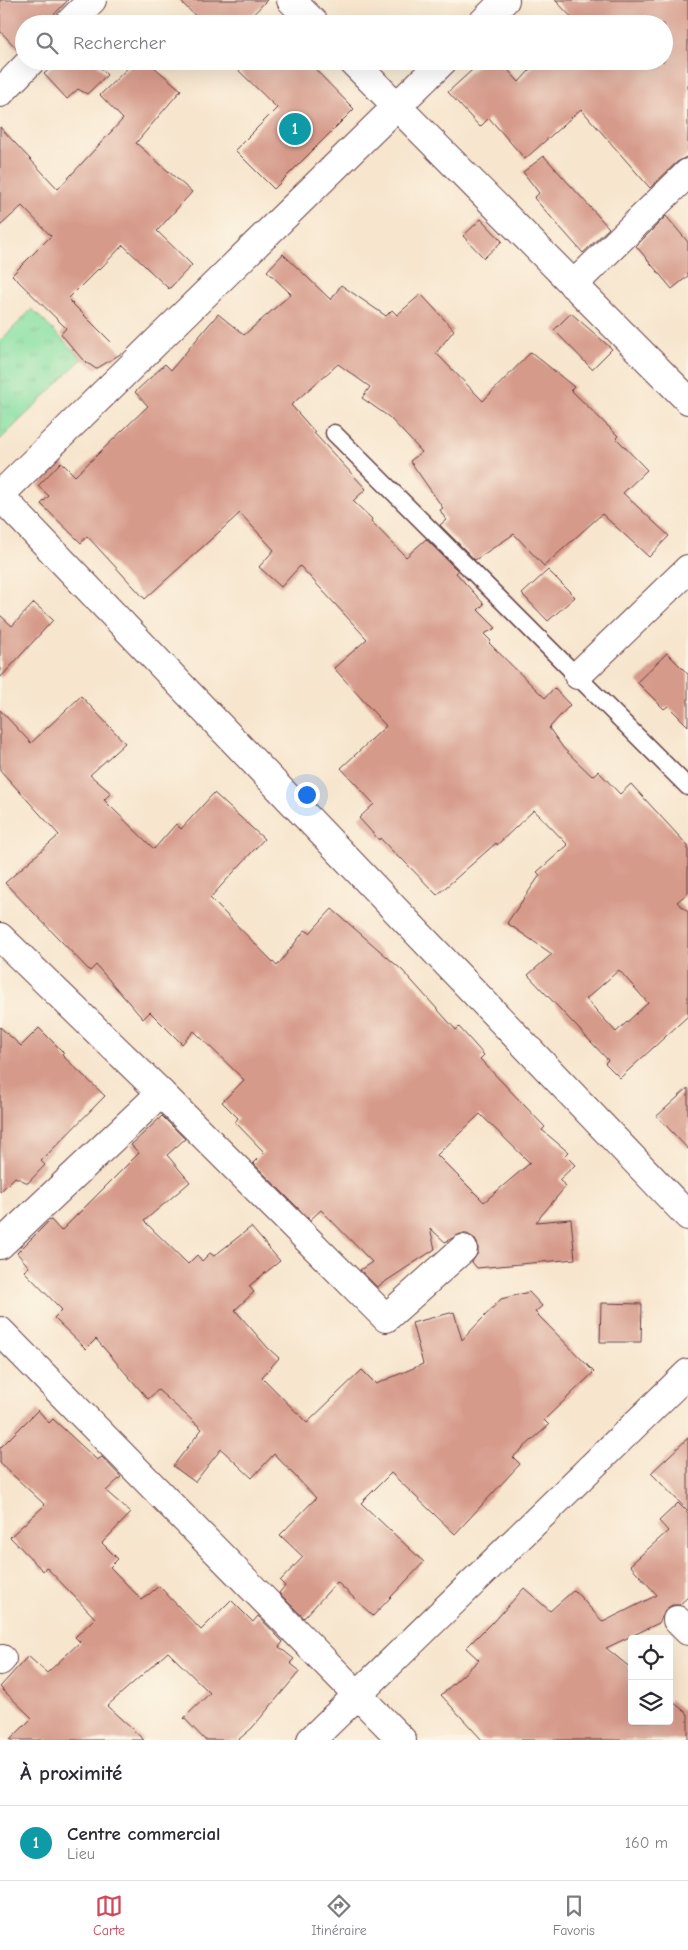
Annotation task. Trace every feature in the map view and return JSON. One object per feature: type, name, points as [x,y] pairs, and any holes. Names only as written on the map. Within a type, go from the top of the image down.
[{"type":"street","points":[[77,15],[92,0]]},
{"type":"street","points":[[291,0],[306,15]]},
{"type":"street","points":[[490,15],[505,0]]},
{"type":"street","points":[[0,93],[22,70]]},
{"type":"street","points":[[361,70],[688,400]]},
{"type":"street","points":[[435,70],[0,496],[688,1216]]},
{"type":"street","points":[[573,285],[688,173]]},
{"type":"street","points":[[578,675],[688,569]]},
{"type":"street","points":[[0,937],[161,1093],[386,1318],[463,1249]]},
{"type":"street","points":[[0,1245],[161,1093]]},
{"type":"street","points":[[0,1331],[402,1740]]},
{"type":"street","points":[[311,1740],[688,1373]]},
{"type":"lane","points":[[334,434],[578,675],[688,787]]},
{"type":"green space","points":[[32,309],[82,359],[0,440],[0,341]]},
{"type":"building","points":[[0,0],[68,0],[54,15],[15,15],[15,47],[0,31]]},
{"type":"building","points":[[179,0],[267,0],[253,15],[195,15]]},
{"type":"building","points":[[555,0],[688,0],[688,156],[677,162],[650,188],[581,109],[525,159],[489,118],[480,127],[448,92],[472,70],[508,70],[519,82],[530,70],[673,70],[673,15],[569,15]]},
{"type":"building","points":[[48,70],[102,70],[107,75],[87,94],[78,89],[67,99],[44,74]]},
{"type":"building","points":[[126,70],[158,70],[181,90],[136,143],[192,192],[157,231],[192,265],[169,289],[123,245],[68,299],[122,353],[96,369],[82,359],[61,334],[66,328],[12,275],[51,236],[22,206],[0,226],[0,127],[58,189],[123,119],[100,95]]},
{"type":"building","points":[[238,70],[316,70],[354,109],[274,189],[235,150],[277,108]]},
{"type":"building","points":[[544,156],[609,228],[583,253],[534,198],[539,193],[523,172]]},
{"type":"building","points":[[666,216],[688,242],[688,276],[672,289],[636,246]]},
{"type":"building","points":[[481,219],[502,241],[484,258],[463,236]]},
{"type":"building","points":[[283,254],[331,300],[341,285],[386,316],[392,310],[397,315],[421,294],[454,330],[436,353],[483,401],[531,352],[574,387],[571,390],[618,436],[616,438],[647,470],[623,493],[669,536],[649,557],[602,514],[544,566],[514,534],[475,560],[440,525],[446,520],[440,510],[443,508],[410,461],[422,452],[389,417],[362,398],[370,387],[338,364],[291,405],[366,489],[353,501],[372,519],[371,521],[406,557],[426,539],[458,571],[456,573],[484,604],[478,610],[496,628],[484,634],[491,641],[489,643],[545,698],[554,688],[570,705],[549,728],[564,749],[592,776],[598,771],[620,794],[631,784],[688,846],[688,893],[677,902],[688,912],[688,1016],[620,1078],[605,1063],[608,1060],[528,975],[552,954],[507,923],[540,875],[537,872],[568,845],[534,810],[497,845],[496,843],[437,895],[380,838],[379,840],[359,818],[374,804],[341,768],[386,726],[334,668],[367,639],[300,566],[281,587],[259,567],[274,550],[240,513],[145,599],[87,536],[81,543],[41,504],[49,496],[38,486],[61,462],[75,476],[148,406],[135,392],[165,364],[171,370],[218,314],[244,335],[291,294],[267,271]],"holes":[[[619,970],[648,1003],[616,1032],[586,999]]]},
{"type":"building","points":[[571,313],[612,349],[592,369],[554,330]]},
{"type":"building","points":[[548,570],[575,597],[548,621],[522,594]]},
{"type":"building","points":[[34,603],[53,620],[0,678],[0,615],[12,626]]},
{"type":"building","points":[[667,653],[688,674],[688,726],[668,706],[664,709],[637,682]]},
{"type":"building","points":[[81,696],[125,743],[90,775],[111,793],[104,800],[154,849],[176,824],[181,829],[214,793],[264,839],[210,898],[277,966],[305,930],[310,933],[332,909],[402,970],[456,1030],[459,1027],[484,1055],[480,1059],[545,1127],[542,1130],[568,1152],[565,1155],[575,1165],[559,1180],[566,1186],[536,1222],[571,1219],[575,1259],[477,1268],[472,1262],[478,1253],[478,1245],[474,1238],[467,1234],[460,1234],[445,1242],[430,1228],[435,1249],[377,1287],[360,1270],[372,1262],[321,1210],[310,1220],[253,1163],[264,1152],[235,1122],[238,1118],[222,1102],[244,1080],[194,1031],[182,1044],[150,1012],[143,1019],[96,965],[90,971],[5,883],[59,835],[0,770],[0,710],[31,743]],"holes":[[[480,1114],[530,1163],[484,1202],[437,1155]]]},
{"type":"building","points":[[0,1027],[21,1046],[39,1028],[64,1053],[62,1055],[105,1096],[41,1161],[45,1165],[28,1183],[15,1177],[0,1192]]},
{"type":"building","points":[[688,1088],[688,1149],[657,1116]]},
{"type":"building","points":[[162,1116],[185,1139],[167,1155],[190,1182],[144,1221],[188,1264],[197,1255],[202,1261],[210,1253],[214,1256],[251,1227],[280,1261],[249,1286],[254,1292],[235,1310],[279,1358],[262,1377],[307,1423],[362,1370],[376,1384],[423,1364],[412,1323],[454,1312],[462,1340],[501,1299],[529,1292],[542,1306],[535,1312],[594,1372],[544,1420],[549,1425],[513,1457],[520,1464],[455,1534],[391,1473],[361,1503],[424,1562],[373,1616],[337,1582],[304,1618],[279,1593],[285,1586],[280,1581],[303,1557],[280,1535],[316,1498],[274,1454],[252,1478],[221,1449],[195,1482],[173,1466],[202,1429],[158,1390],[148,1399],[96,1339],[86,1349],[54,1318],[62,1310],[24,1271],[29,1267],[17,1253],[51,1220],[61,1231],[139,1153],[131,1145]]},
{"type":"building","points":[[601,1303],[642,1304],[641,1342],[600,1342]]},
{"type":"building","points":[[38,1410],[49,1423],[53,1419],[97,1460],[102,1457],[121,1477],[106,1491],[131,1513],[102,1543],[118,1559],[110,1567],[142,1600],[159,1586],[201,1630],[231,1600],[253,1622],[258,1616],[283,1642],[279,1647],[294,1659],[290,1663],[300,1671],[252,1728],[238,1740],[205,1740],[184,1718],[210,1693],[168,1652],[107,1706],[144,1740],[10,1740],[32,1718],[0,1687],[28,1656],[47,1673],[80,1642],[75,1637],[95,1618],[46,1567],[43,1571],[10,1537],[45,1505],[0,1463],[0,1448]]},
{"type":"building","points":[[688,1438],[688,1511],[651,1473]]},
{"type":"building","points":[[678,1503],[688,1513],[688,1597],[679,1605],[672,1605],[666,1609],[659,1623],[634,1635],[628,1635],[628,1638],[606,1648],[628,1666],[628,1725],[673,1725],[673,1702],[688,1714],[688,1740],[482,1740],[441,1695],[479,1660],[466,1648],[493,1623],[524,1588],[550,1611],[574,1590],[603,1622],[657,1595],[630,1565],[668,1531],[659,1521]]},
{"type":"place","name":"Centre commercial","points":[[295,129]]}]
